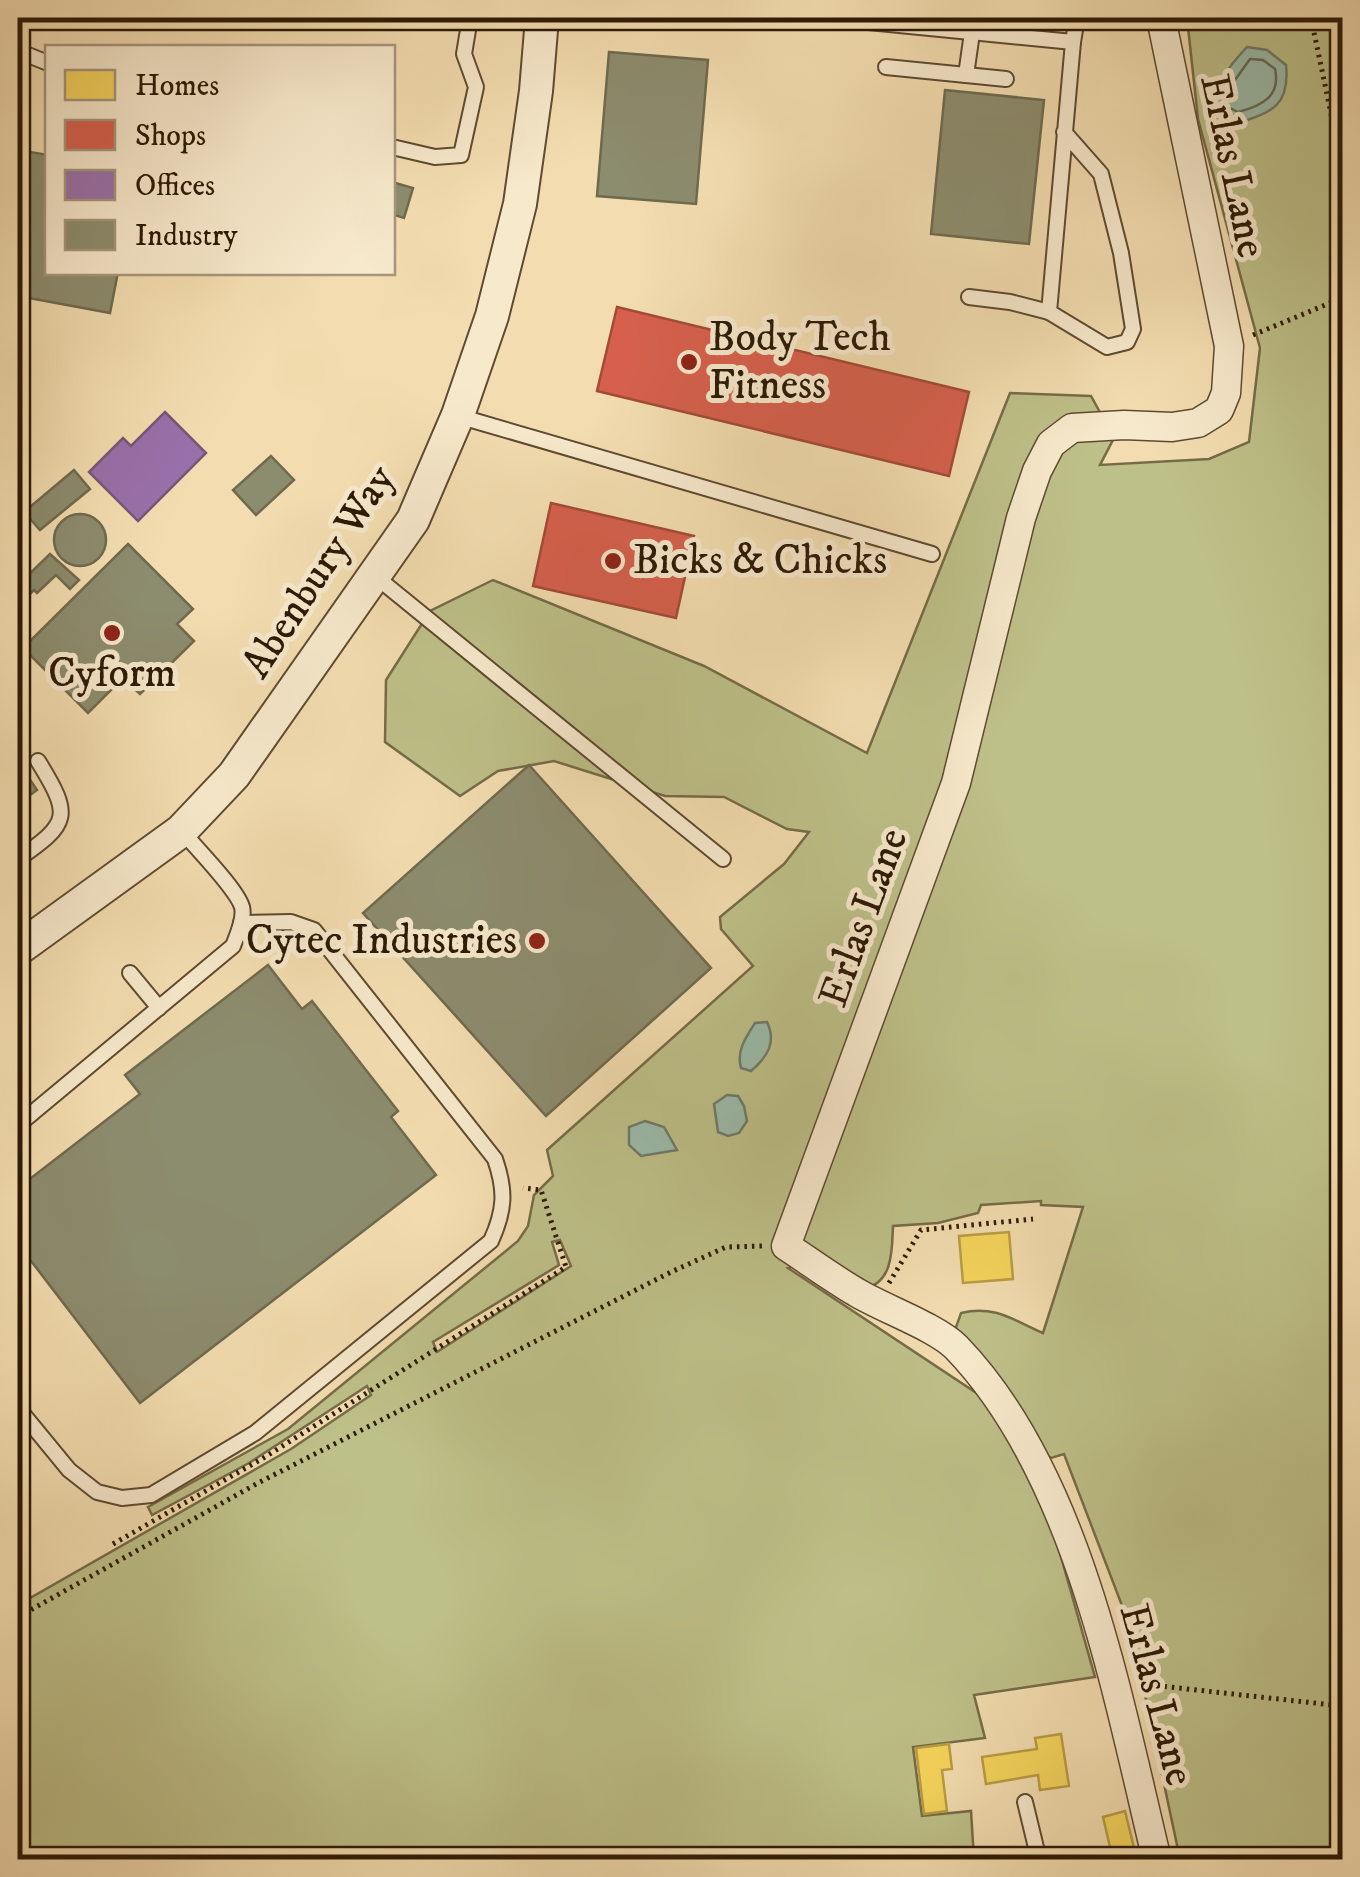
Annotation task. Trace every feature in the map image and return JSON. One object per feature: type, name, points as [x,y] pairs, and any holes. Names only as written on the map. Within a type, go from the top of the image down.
[{"type":"street","name":"Abenbury Way","points":[[18,949],[181,830],[234,775],[414,520],[458,415],[492,316],[520,204],[542,18]]},
{"type":"street","name":"Erlas Lane","points":[[1157,1860],[1118,1689],[1081,1574],[1043,1475],[1002,1406],[954,1344],[868,1299],[786,1246],[956,783],[1021,518],[1037,471],[1051,444],[1072,428],[1172,428],[1198,422],[1219,410],[1226,393],[1228,346],[1161,18]]},
{"type":"lane","points":[[395,148],[435,158],[461,155],[476,87],[464,54],[470,18]]},
{"type":"lane","points":[[828,18],[1073,42]]},
{"type":"lane","points":[[1049,312],[1077,18]]},
{"type":"lane","points":[[966,76],[972,33]]},
{"type":"lane","points":[[18,51],[45,62]]},
{"type":"lane","points":[[886,68],[1006,79]]},
{"type":"lane","points":[[969,297],[1049,312],[1106,347],[1127,342],[1133,329],[1121,253],[1101,174],[1064,132]]},
{"type":"lane","points":[[458,415],[932,554]]},
{"type":"lane","points":[[374,576],[723,858]]},
{"type":"lane","points":[[18,859],[54,834],[58,824],[59,795],[38,761]]},
{"type":"lane","points":[[18,1125],[233,946],[242,906],[181,830]]},
{"type":"lane","points":[[18,1408],[69,1470],[98,1492],[122,1498],[151,1495],[255,1433],[491,1241],[499,1224],[505,1186],[495,1159],[314,930],[290,922],[241,922]]},
{"type":"lane","points":[[130,973],[160,1008]]},
{"type":"lane","points":[[1025,1802],[1039,1860]]},
{"type":"path","points":[[1310,18],[1342,166]]},
{"type":"path","points":[[1228,346],[1342,298]]},
{"type":"path","points":[[114,1544],[266,1458],[566,1267],[541,1190],[505,1186]]},
{"type":"path","points":[[868,1299],[885,1290],[920,1230],[1033,1218]]},
{"type":"path","points":[[18,1617],[258,1483],[671,1272],[726,1247],[786,1246]]},
{"type":"path","points":[[1118,1689],[1145,1683],[1342,1706]]},
{"type":"green space","points":[[1187,18],[1342,18],[1342,1859],[1180,1859],[1131,1629],[1064,1454],[1051,1458],[1035,1448],[955,1330],[961,1313],[984,1311],[1004,1315],[1043,1333],[1083,1207],[1041,1205],[1041,1201],[981,1205],[978,1213],[938,1223],[893,1226],[886,1272],[875,1285],[866,1288],[816,1258],[788,1268],[996,1406],[1041,1486],[1095,1677],[974,1695],[985,1738],[913,1747],[922,1816],[971,1811],[974,1859],[18,1859],[18,1605],[291,1449],[371,1395],[367,1386],[249,1463],[152,1515],[148,1507],[288,1429],[518,1241],[528,1226],[534,1195],[553,1176],[547,1150],[753,966],[721,929],[720,917],[784,864],[809,832],[787,829],[724,797],[665,796],[554,761],[498,771],[460,796],[385,742],[386,680],[430,611],[493,580],[704,666],[867,753],[1010,393],[1091,396],[1114,438],[1100,465],[1209,459],[1249,442],[1260,348],[1198,119]],"holes":[[[560,1240],[571,1266],[437,1352],[433,1342],[559,1265],[552,1242]]]},
{"type":"water","points":[[1247,47],[1267,50],[1286,65],[1287,79],[1277,105],[1238,123],[1216,113],[1217,94],[1224,77]]},
{"type":"water","points":[[767,1022],[771,1043],[766,1055],[751,1071],[741,1068],[741,1050],[748,1034],[755,1023]]},
{"type":"water","points":[[727,1095],[738,1096],[747,1121],[739,1133],[728,1136],[718,1132],[714,1104]]},
{"type":"water","points":[[645,1121],[664,1127],[677,1150],[641,1156],[629,1145],[629,1127]]},
{"type":"building: Homes","points":[[1009,1232],[1013,1279],[963,1283],[959,1236]]},
{"type":"building: Homes","points":[[1061,1734],[1069,1786],[1040,1790],[1038,1775],[986,1784],[982,1757],[1037,1749],[1035,1738]]},
{"type":"building: Homes","points":[[949,1744],[952,1769],[942,1770],[947,1811],[924,1814],[916,1748]]},
{"type":"building: Homes","points":[[1125,1811],[1137,1860],[1113,1860],[1103,1817]]},
{"type":"building: Shops","points":[[617,307],[969,392],[949,476],[597,391]]},
{"type":"building: Shops","name":"Bicks & Chicks","points":[[551,503],[694,536],[676,618],[533,586]]},
{"type":"building: Offices","points":[[165,412],[206,453],[138,521],[89,472],[123,438],[131,446]]},
{"type":"building: Industry","points":[[609,52],[708,60],[696,204],[597,196]]},
{"type":"building: Industry","points":[[945,90],[1044,100],[1029,244],[931,234]]},
{"type":"building: Industry","points":[[18,150],[45,154],[45,275],[117,275],[110,313],[18,296]]},
{"type":"building: Industry","points":[[395,183],[413,188],[404,218],[395,215]]},
{"type":"building: Industry","points":[[271,456],[294,480],[256,515],[233,490]]},
{"type":"building: Industry","points":[[74,470],[90,489],[40,530],[24,512]]},
{"type":"building: Industry","points":[[80,514],[98,522],[106,540],[98,558],[80,566],[62,558],[54,540],[62,522]]},
{"type":"building: Industry","name":"Cyform","points":[[128,544],[193,609],[177,624],[194,641],[140,694],[123,678],[88,713],[23,648]]},
{"type":"building: Industry","points":[[50,554],[79,580],[70,589],[56,575],[37,593],[34,590],[29,595],[18,585]]},
{"type":"building: Industry","points":[[18,762],[37,790],[18,804]]},
{"type":"building: Industry","name":"Cytec Industries","points":[[529,765],[711,968],[546,1116],[363,913]]},
{"type":"building: Industry","points":[[268,965],[302,1009],[312,1001],[398,1111],[391,1117],[436,1175],[140,1403],[18,1244],[18,1188],[140,1094],[125,1075]]},
{"type":"place","name":"Body Tech Fitness","points":[[689,362]]},
{"type":"place","name":"Bicks & Chicks","points":[[613,561]]},
{"type":"place","name":"Cyform","points":[[112,633]]},
{"type":"place","name":"Cytec Industries","points":[[537,941]]}]
